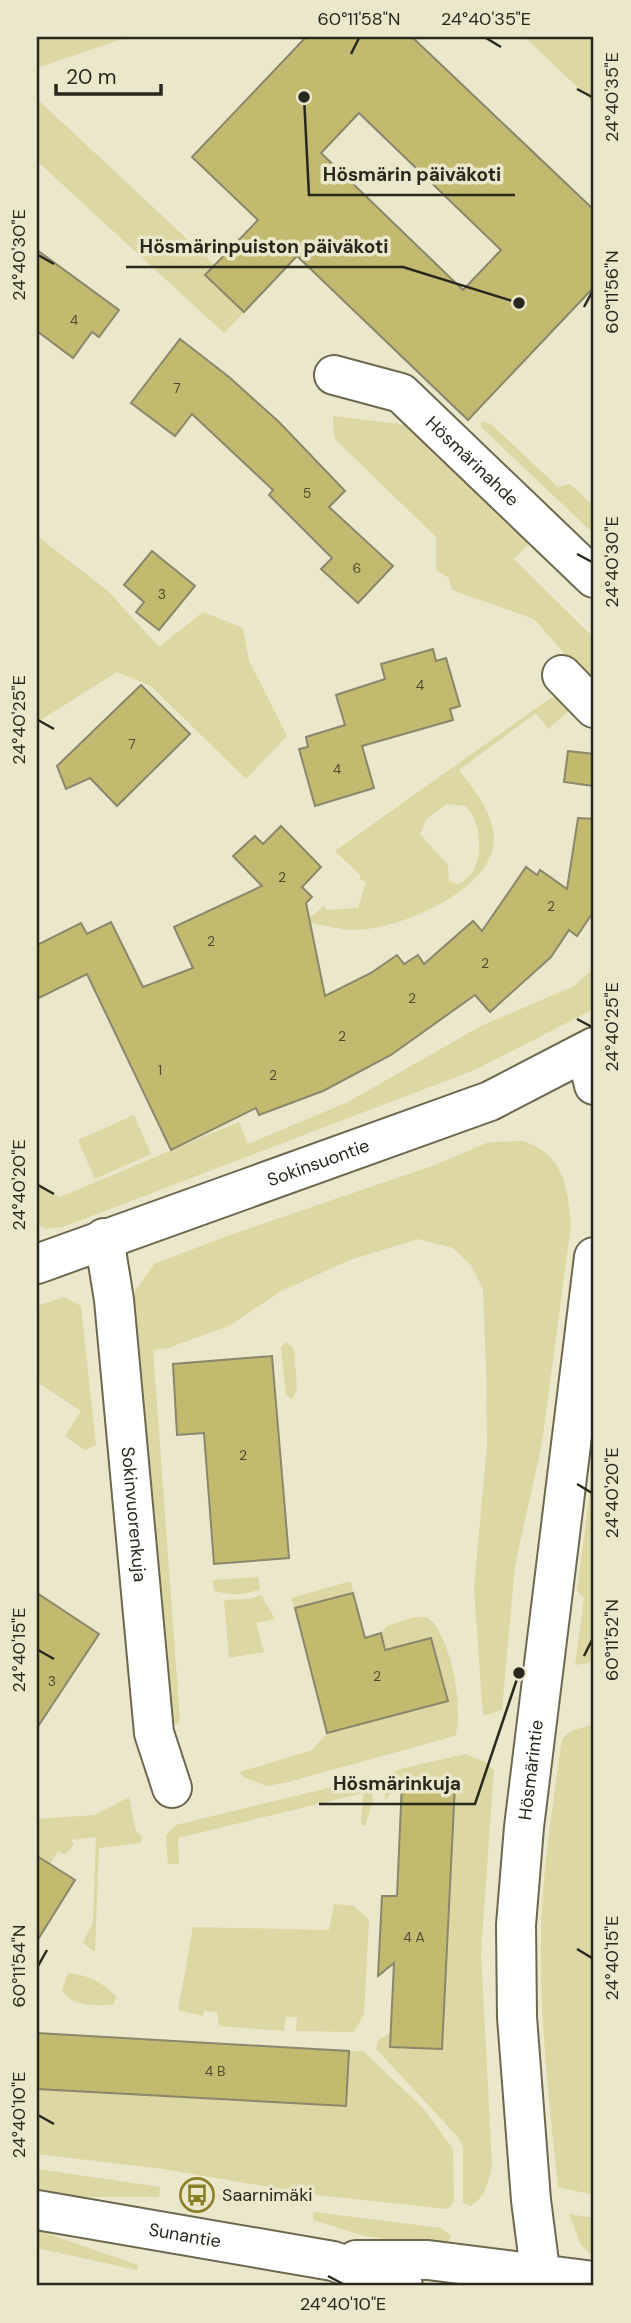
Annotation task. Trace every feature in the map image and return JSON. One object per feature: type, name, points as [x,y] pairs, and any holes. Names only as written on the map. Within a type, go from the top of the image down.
[{"type":"street","name":"Hösmärinahde","points":[[334,375],[401,393],[594,578]]},
{"type":"street","points":[[562,675],[594,708]]},
{"type":"street","name":"Sokinsuontie","points":[[37,1264],[489,1101],[591,1061]]},
{"type":"street","name":"Sokinvuorenkuja","points":[[104,1238],[113,1287],[154,1733],[172,1788]]},
{"type":"street","name":"Hösmärintie","points":[[542,2281],[530,2186],[517,2017],[516,1925],[524,1827],[594,1257]]},
{"type":"street","name":"Sunantie","points":[[37,2210],[333,2261],[402,2286]]},
{"type":"street","name":"Sunantie","points":[[333,2261],[428,2259],[542,2281],[594,2281]]},
{"type":"shaded area","points":[[37,37],[128,37],[37,68]]},
{"type":"shaded area","points":[[594,37],[594,103],[526,38]]},
{"type":"shaded area","points":[[37,99],[215,265],[205,275],[244,312],[224,333],[37,161]]},
{"type":"shaded area","points":[[333,416],[416,426],[533,539],[514,559],[594,638],[594,687],[534,619],[452,590],[448,577],[436,570],[436,537],[334,438]]},
{"type":"shaded area","points":[[481,421],[491,424],[558,487],[570,484],[594,507],[594,534],[481,427]]},
{"type":"shaded area","points":[[37,536],[108,591],[159,647],[203,612],[243,628],[249,661],[287,736],[246,779],[151,686],[117,672],[37,722]]},
{"type":"shaded area","points":[[552,697],[561,699],[570,710],[548,729],[536,713],[459,770],[487,813],[494,841],[489,859],[477,876],[460,892],[439,905],[394,923],[372,928],[349,930],[311,923],[309,918],[324,906],[327,910],[358,908],[366,882],[360,879],[360,875],[335,851]],"holes":[[[447,804],[466,806],[472,814],[479,836],[478,859],[474,870],[458,884],[449,881],[448,865],[420,834],[427,818]]]},
{"type":"shaded area","points":[[594,968],[594,1009],[477,1069],[63,1227],[46,1229],[37,1224],[37,1184],[60,1197],[239,1122],[248,1144],[348,1102],[481,1026],[574,986]]},
{"type":"shaded area","points":[[134,1115],[151,1154],[95,1179],[78,1140]]},
{"type":"shaded area","points":[[523,1141],[547,1154],[561,1173],[568,1197],[571,1225],[542,1443],[515,1565],[502,1710],[483,1716],[474,1588],[487,1445],[483,1289],[471,1265],[453,1248],[418,1239],[350,1260],[281,1291],[229,1326],[168,1348],[153,1350],[180,1720],[177,1724],[170,1721],[130,1299],[154,1264],[227,1236],[435,1165],[489,1142]]},
{"type":"shaded area","points":[[64,1297],[81,1306],[96,1445],[85,1450],[65,1436],[81,1411],[37,1382],[37,1306]]},
{"type":"shaded area","points":[[286,1342],[294,1349],[297,1389],[292,1399],[286,1395],[281,1347]]},
{"type":"shaded area","points":[[594,1461],[594,1662],[575,1665],[584,1598],[577,1591]]},
{"type":"shaded area","points":[[258,1577],[260,1589],[248,1593],[214,1591],[213,1580]]},
{"type":"shaded area","points":[[351,1581],[353,1593],[295,1608],[291,1598]]},
{"type":"shaded area","points":[[261,1595],[275,1619],[256,1623],[264,1652],[229,1658],[224,1600],[250,1599]]},
{"type":"shaded area","points":[[415,1617],[427,1617],[435,1625],[449,1654],[457,1691],[458,1724],[455,1736],[288,1782],[267,1786],[243,1777],[240,1772],[312,1750],[327,1733],[447,1701],[431,1638],[385,1650],[381,1633],[387,1626]]},
{"type":"shaded area","points":[[594,1724],[594,2195],[558,2187],[544,2043],[541,1929],[562,1739],[571,1731]]},
{"type":"shaded area","points":[[465,1754],[485,1762],[494,1770],[481,1953],[492,2164],[483,2193],[470,2206],[463,2203],[463,2147],[458,2137],[376,2049],[378,2040],[391,2033],[390,2047],[442,2049],[455,1785],[402,1782],[385,1800],[384,1782],[391,1773],[400,1769]]},
{"type":"shaded area","points":[[365,1779],[372,1787],[373,1800],[365,1826],[361,1825],[363,1793],[178,1838],[179,1864],[168,1864],[166,1836],[176,1825]]},
{"type":"shaded area","points":[[129,1797],[136,1831],[142,1837],[141,1843],[99,1848],[95,1952],[83,1943],[93,1922],[96,1837],[71,1840],[74,1844],[65,1855],[58,1851],[50,1864],[37,1856],[37,1819],[95,1815]]},
{"type":"shaded area","points":[[334,1904],[354,1906],[369,1920],[364,2014],[354,2032],[296,2031],[297,2017],[286,2017],[284,2031],[219,2026],[217,2012],[204,2011],[203,2016],[178,2010],[193,1927],[329,1930]]},
{"type":"shaded area","points":[[68,1973],[82,1975],[106,1987],[116,1997],[113,2005],[92,2005],[72,2000],[62,1990]]},
{"type":"shaded area","points":[[349,2051],[363,2051],[423,2108],[453,2149],[454,2201],[448,2209],[317,2195],[163,2169],[37,2154],[37,2089],[346,2105]]},
{"type":"shaded area","points":[[37,2169],[160,2187],[159,2197],[78,2197],[37,2191]]},
{"type":"shaded area","points":[[314,2212],[441,2228],[451,2236],[446,2246],[439,2248],[361,2235],[313,2220]]},
{"type":"shaded area","points":[[569,2214],[594,2218],[594,2257],[581,2245]]},
{"type":"shaded area","points":[[37,2230],[138,2265],[137,2270],[37,2248]]},
{"type":"building","points":[[306,37],[412,37],[594,210],[594,287],[468,420],[297,256],[244,312],[205,275],[258,220],[192,157]],"holes":[[[359,113],[501,250],[463,290],[321,153]]]},
{"type":"building","points":[[37,250],[119,310],[99,337],[92,332],[73,358],[37,331]]},
{"type":"building","points":[[180,339],[229,377],[279,422],[345,491],[329,507],[393,566],[358,603],[321,569],[332,558],[269,495],[273,490],[192,414],[175,436],[131,403]]},
{"type":"building","points":[[152,551],[195,586],[159,630],[136,612],[144,602],[124,585]]},
{"type":"building","points":[[433,649],[436,661],[446,658],[460,706],[450,709],[453,720],[362,746],[374,788],[315,806],[299,749],[308,747],[306,737],[345,725],[336,695],[385,679],[381,664]]},
{"type":"building","points":[[141,685],[190,734],[117,806],[90,778],[66,789],[57,766]]},
{"type":"building","points":[[568,751],[594,754],[594,786],[564,782]]},
{"type":"building","points":[[578,818],[594,819],[594,911],[577,936],[569,930],[551,957],[490,1012],[475,995],[391,1055],[323,1091],[259,1115],[256,1108],[171,1150],[87,974],[37,999],[37,945],[81,923],[87,934],[111,922],[143,987],[193,968],[174,927],[262,886],[233,856],[255,836],[263,844],[281,826],[321,867],[302,887],[312,897],[306,903],[325,996],[371,973],[397,955],[404,964],[418,955],[424,964],[473,921],[482,931],[526,867],[537,875],[540,870],[567,889]]},
{"type":"building","points":[[272,1356],[289,1558],[214,1564],[204,1433],[177,1435],[173,1364]]},
{"type":"building","points":[[37,1593],[99,1634],[37,1728]]},
{"type":"building","points":[[353,1593],[365,1638],[381,1633],[385,1650],[431,1638],[448,1701],[327,1733],[295,1608]]},
{"type":"building","points":[[402,1782],[455,1784],[442,2049],[390,2047],[394,1963],[378,1976],[382,1896],[397,1896]]},
{"type":"building","points":[[37,1856],[75,1880],[37,1941]]},
{"type":"building","points":[[37,2033],[349,2051],[346,2106],[37,2089]]},
{"type":"place","name":"Hösmärin päiväkoti","points":[[304,97]]},
{"type":"place","name":"Hösmärinpuiston päiväkoti","points":[[519,303]]},
{"type":"place","name":"Hösmärinkuja","points":[[519,1673]]},
{"type":"place","name":"Saarnimäki","points":[[197,2195]]}]
